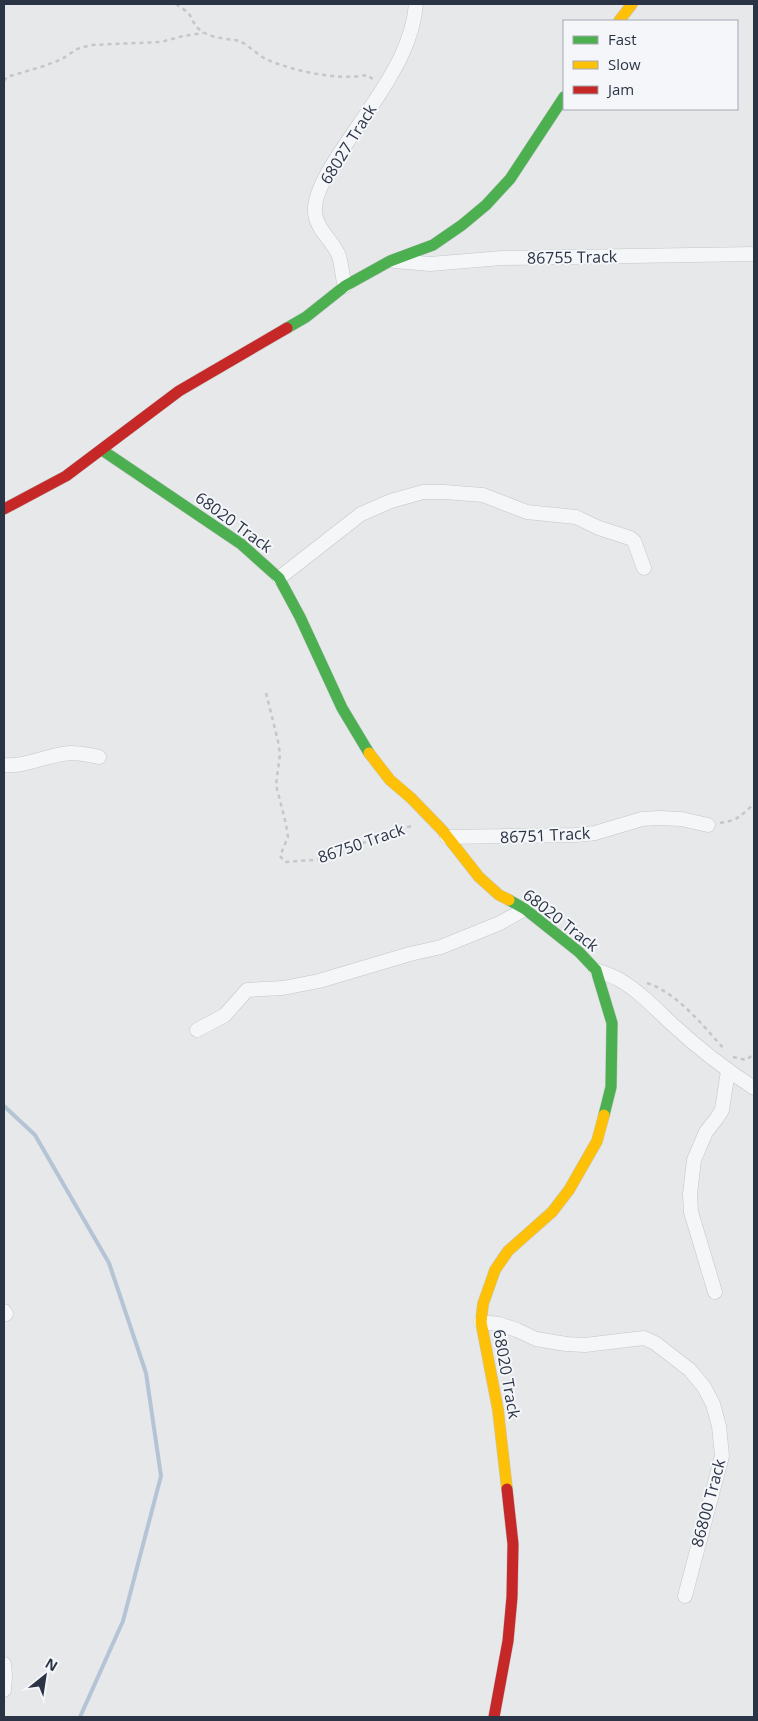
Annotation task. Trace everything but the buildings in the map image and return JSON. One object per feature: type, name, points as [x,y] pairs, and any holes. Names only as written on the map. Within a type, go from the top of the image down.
[{"type":"street","name":"68027 Track","points":[[345,286],[338,256],[317,221],[315,206],[321,188],[333,165],[384,86],[410,38],[416,4]]},
{"type":"street","points":[[620,20],[632,4]]},
{"type":"street","points":[[4,509],[66,476],[179,391],[306,317],[345,286],[390,261],[433,245],[462,225],[486,205],[510,179],[563,99]]},
{"type":"street","name":"86755 Track","points":[[390,261],[430,264],[502,258],[754,254]]},
{"type":"street","name":"68020 Track","points":[[102,450],[138,476],[235,539],[279,578],[300,617],[342,708],[364,746],[390,780],[433,820],[480,877],[493,889],[525,909],[579,952],[596,970],[605,997],[612,1023],[611,1087],[597,1141],[569,1190],[552,1212],[508,1251],[495,1270],[483,1304],[481,1322],[499,1419],[513,1544],[512,1597],[508,1641],[494,1717]]},
{"type":"street","points":[[279,578],[361,514],[392,501],[423,492],[483,496],[527,512],[576,517],[634,541],[644,568]]},
{"type":"street","points":[[4,765],[22,765],[69,753],[99,757]]},
{"type":"street","name":"86751 Track","points":[[447,838],[595,834],[642,819],[659,818],[681,819],[708,825]]},
{"type":"street","points":[[197,1030],[225,1015],[247,990],[283,988],[319,981],[410,954],[441,947],[500,923],[525,909]]},
{"type":"street","points":[[596,970],[620,980],[637,992],[728,1071],[754,1088]]},
{"type":"street","points":[[715,1292],[691,1212],[690,1194],[694,1160],[706,1132],[722,1110],[728,1071]]},
{"type":"street","name":"86800 Track","points":[[481,1322],[498,1324],[536,1339],[566,1344],[585,1345],[644,1338],[659,1346],[690,1370],[704,1387],[713,1404],[720,1426],[722,1456],[685,1596]]},
{"type":"street","points":[[4,1664],[4,1690]]},
{"type":"path","points":[[176,4],[188,12],[194,24],[204,33],[220,39],[240,41],[268,60],[319,75],[358,77],[367,75],[384,86]]},
{"type":"path","points":[[4,81],[7,77],[62,59],[77,49],[91,45],[161,42],[204,33]]},
{"type":"path","name":"86750 Track","points":[[266,693],[280,754],[276,785],[288,837],[280,856],[285,862],[324,859],[387,833],[433,820]]},
{"type":"path","points":[[708,825],[731,822],[744,815],[754,804]]},
{"type":"waterway","points":[[4,1106],[35,1135],[109,1263],[146,1373],[161,1476],[123,1621],[80,1717]]},
{"type":"traffic: fast","points":[[287,328],[306,317],[345,286],[390,261],[433,245],[462,225],[486,205],[510,179],[563,99]]},
{"type":"traffic: fast","points":[[102,450],[241,544],[279,578],[300,617],[342,708],[369,753]]},
{"type":"traffic: fast","points":[[509,900],[525,909],[579,952],[596,970],[612,1023],[611,1087],[604,1115]]},
{"type":"traffic: slow","points":[[620,20],[632,4]]},
{"type":"traffic: slow","points":[[369,753],[390,780],[411,798],[442,830],[479,877],[499,895],[509,900]]},
{"type":"traffic: slow","points":[[507,1489],[498,1410],[481,1322],[483,1304],[495,1270],[508,1251],[552,1212],[569,1190],[597,1141],[604,1115]]},
{"type":"traffic: jam","points":[[4,509],[66,476],[179,391],[287,328]]},
{"type":"traffic: jam","points":[[494,1717],[508,1641],[512,1597],[513,1544],[507,1489]]}]
